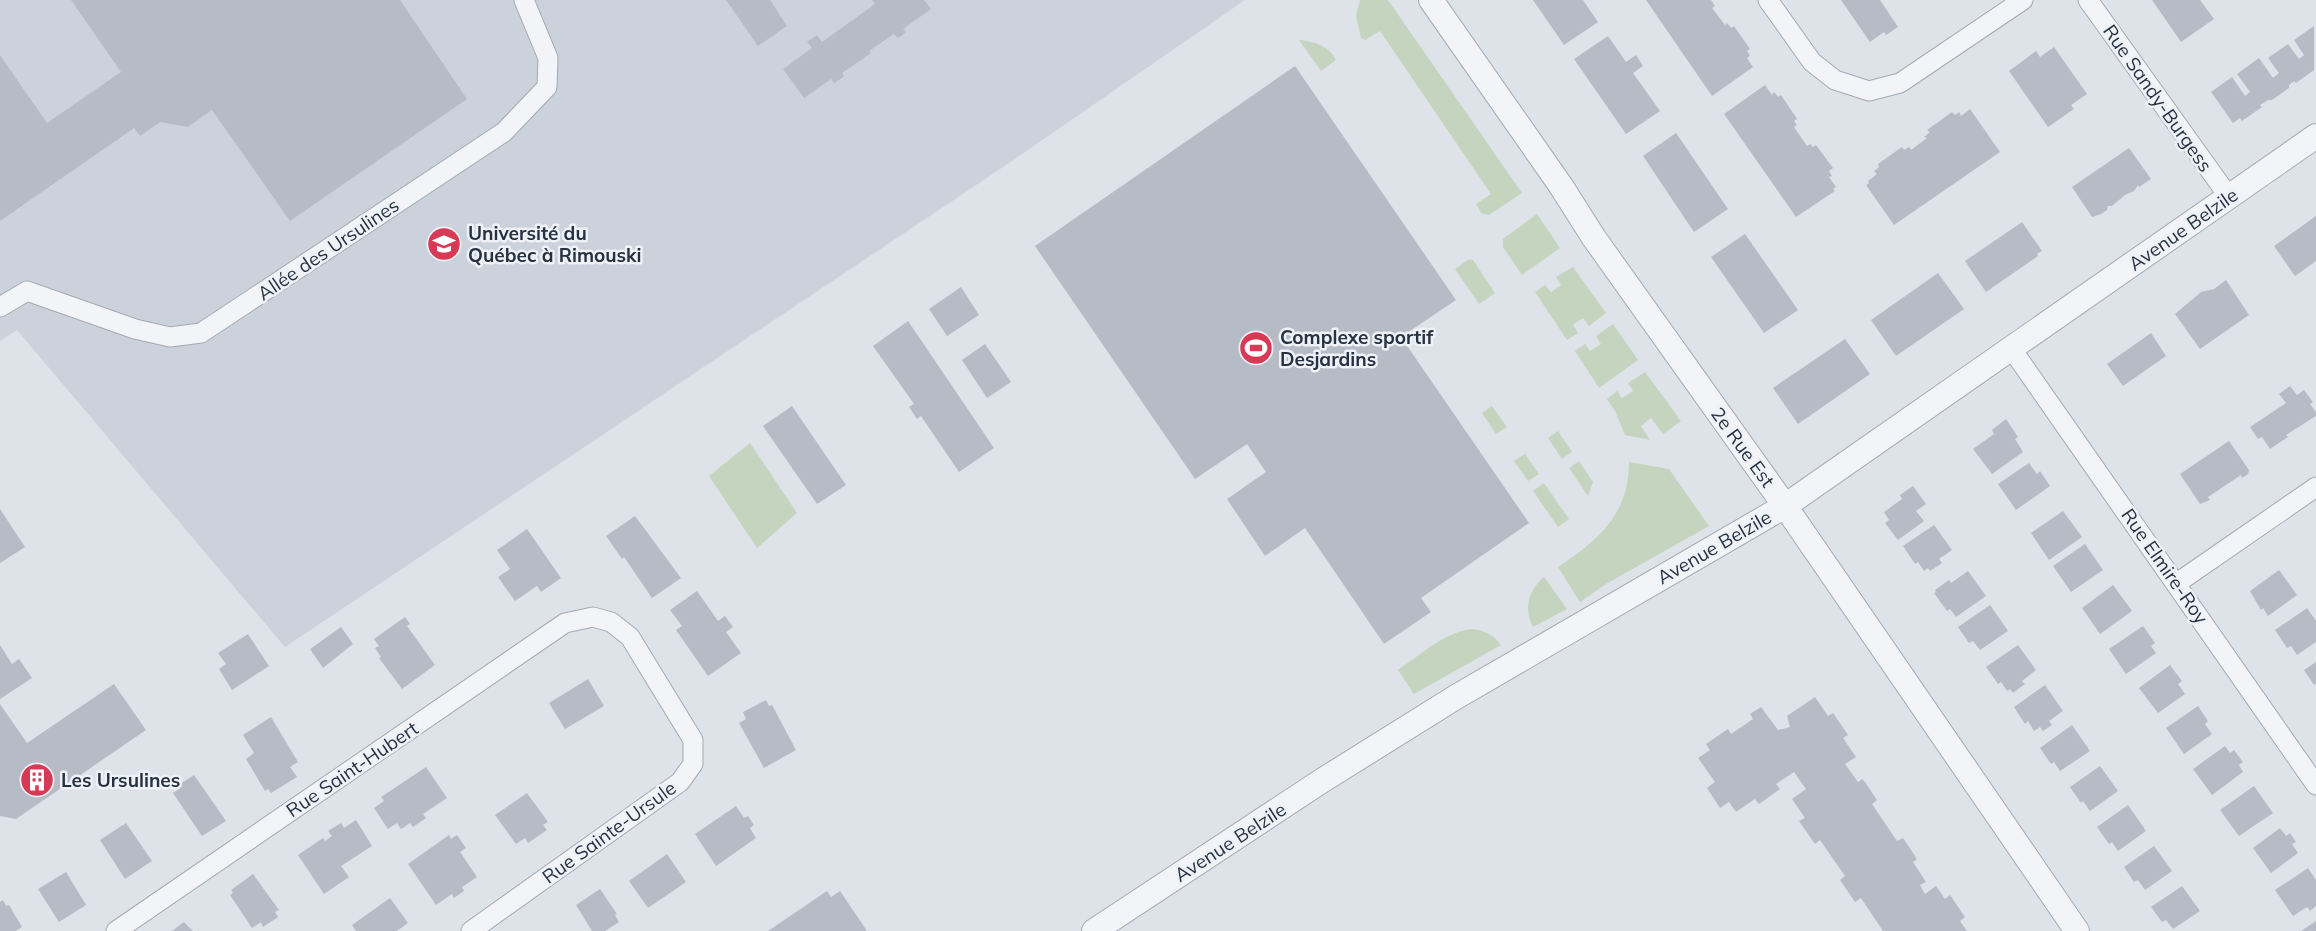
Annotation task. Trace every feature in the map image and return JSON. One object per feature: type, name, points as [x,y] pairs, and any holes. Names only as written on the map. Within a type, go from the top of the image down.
[{"type":"street","name":"Allée des Ursulines","points":[[0,307],[27,291],[135,329],[170,337],[201,333],[504,132],[547,87],[548,58],[524,0]]},
{"type":"street","name":"2e Rue Est","points":[[1431,0],[1561,186],[1594,238],[1785,506],[2077,931]]},
{"type":"street","points":[[1768,0],[1812,62],[1835,80],[1869,91],[1900,83],[2023,0]]},
{"type":"street","name":"Rue Sandy-Burgess","points":[[2088,0],[2229,197]]},
{"type":"street","name":"Avenue Belzile","points":[[1094,931],[1456,696],[1785,506],[2316,136]]},
{"type":"street","name":"Rue Elmire-Roy","points":[[2011,348],[2316,785]]},
{"type":"street","points":[[2177,583],[2316,487]]},
{"type":"street","name":"Rue Saint-Hubert","points":[[116,931],[565,623],[593,617]]},
{"type":"street","name":"Rue Sainte-Ursule","points":[[471,931],[680,782],[693,764],[693,740],[630,637],[611,622],[593,617]]},
{"type":"shaded area","name":"Université du Québec à Rimouski","points":[[0,0],[1245,0],[1015,159],[285,647],[17,330],[0,341]]},
{"type":"green space","points":[[1360,0],[1388,0],[1522,193],[1489,215],[1481,213],[1476,204],[1491,194],[1380,31],[1365,40],[1361,38],[1356,16]]},
{"type":"green space","points":[[1299,40],[1321,46],[1336,60],[1321,71]]},
{"type":"green space","points":[[1537,214],[1560,248],[1522,275],[1503,247],[1503,239]]},
{"type":"green space","points":[[1469,259],[1473,260],[1495,293],[1479,304],[1455,269]]},
{"type":"green space","points":[[1573,267],[1606,313],[1589,326],[1583,318],[1573,325],[1578,333],[1567,340],[1535,292],[1545,285],[1551,292],[1561,285],[1556,277]]},
{"type":"green space","points":[[1613,324],[1638,360],[1599,388],[1575,351],[1585,344],[1590,351],[1601,344],[1596,336]]},
{"type":"green space","points":[[1645,372],[1681,421],[1663,434],[1651,418],[1641,426],[1650,440],[1625,435],[1607,399],[1617,391],[1622,398],[1633,391],[1628,383]]},
{"type":"green space","points":[[1492,406],[1507,427],[1496,434],[1482,413]]},
{"type":"green space","points":[[1558,431],[1572,452],[1562,459],[1548,438]]},
{"type":"green space","points":[[750,443],[797,513],[757,548],[709,476]]},
{"type":"green space","points":[[1525,454],[1539,474],[1528,481],[1514,461]]},
{"type":"green space","points":[[1579,461],[1593,482],[1588,496],[1569,468]]},
{"type":"green space","points":[[1629,462],[1669,469],[1709,526],[1606,584],[1580,602],[1558,567],[1598,536],[1617,511],[1628,481]]},
{"type":"green space","points":[[1544,483],[1569,519],[1558,527],[1533,491]]},
{"type":"green space","points":[[1544,577],[1567,609],[1533,627],[1528,613],[1529,600]]},
{"type":"green space","points":[[1472,629],[1488,634],[1501,645],[1414,694],[1398,670],[1443,639]]},
{"type":"building","points":[[71,0],[400,0],[467,99],[290,221],[212,110],[188,127],[160,122],[140,136],[134,128],[0,221],[0,55],[47,123],[121,72]]},
{"type":"building","points":[[726,0],[770,0],[787,26],[758,46]]},
{"type":"building","points":[[872,0],[924,0],[931,9],[903,29],[906,32],[901,36],[898,38],[894,34],[869,51],[871,53],[842,73],[844,76],[839,80],[834,83],[831,79],[804,98],[783,69],[812,48],[807,42],[817,35],[822,42],[875,4]]},
{"type":"building","points":[[1533,0],[1583,0],[1598,22],[1564,45]]},
{"type":"building","points":[[1646,0],[1711,0],[1715,6],[1712,8],[1725,25],[1727,23],[1731,28],[1734,26],[1750,49],[1747,51],[1750,56],[1747,58],[1753,67],[1712,96]]},
{"type":"building","points":[[1841,0],[1880,0],[1898,27],[1886,35],[1884,32],[1870,42]]},
{"type":"building","points":[[2152,0],[2200,0],[2214,19],[2181,42]]},
{"type":"building","points":[[2314,26],[2314,70],[2296,83],[2294,81],[2272,100],[2260,105],[2262,107],[2242,121],[2240,118],[2233,123],[2211,92],[2232,77],[2245,96],[2250,92],[2237,74],[2259,58],[2273,78],[2279,73],[2268,58],[2288,44],[2299,59],[2304,55],[2294,40]]},
{"type":"building","points":[[1608,36],[1626,62],[1636,55],[1643,66],[1633,73],[1660,111],[1626,134],[1574,59]]},
{"type":"building","points":[[2054,47],[2087,94],[2071,105],[2074,109],[2048,127],[2009,71],[2036,51],[2040,57]]},
{"type":"building","name":"Complexe sportif Desjardins","points":[[1295,66],[1456,300],[1401,337],[1529,523],[1421,598],[1431,612],[1384,644],[1305,528],[1265,556],[1227,499],[1266,472],[1247,444],[1195,479],[1035,246]]},
{"type":"building","points":[[1765,85],[1772,95],[1774,92],[1778,97],[1781,95],[1797,119],[1794,121],[1797,125],[1794,127],[1807,146],[1816,145],[1833,168],[1829,171],[1832,176],[1829,177],[1836,187],[1833,189],[1835,191],[1796,217],[1724,114]]},
{"type":"building","points":[[1970,109],[2000,152],[1894,225],[1866,185],[1877,174],[1874,171],[1879,167],[1878,164],[1902,147],[1904,150],[1909,147],[1911,150],[1927,138],[1924,137],[1930,132],[1927,130],[1952,112],[1955,115],[1959,112],[1961,116]]},
{"type":"building","points":[[1676,133],[1728,209],[1694,232],[1643,156]]},
{"type":"building","points":[[2129,148],[2151,179],[2139,187],[2138,185],[2134,191],[2112,206],[2108,206],[2101,214],[2092,217],[2072,187]]},
{"type":"building","points":[[2316,216],[2316,261],[2295,276],[2274,246]]},
{"type":"building","points":[[2022,222],[2042,251],[1986,292],[1965,261]]},
{"type":"building","points":[[1745,234],[1798,310],[1764,333],[1711,257]]},
{"type":"building","points":[[1938,273],[1964,309],[1896,356],[1871,320]]},
{"type":"building","points":[[2226,280],[2249,315],[2200,349],[2175,314],[2201,292],[2214,289]]},
{"type":"building","points":[[961,287],[979,315],[947,336],[929,309]]},
{"type":"building","points":[[908,321],[994,448],[959,472],[921,416],[917,419],[909,407],[914,404],[873,346]]},
{"type":"building","points":[[2151,333],[2166,356],[2123,386],[2107,364]]},
{"type":"building","points":[[1845,339],[1870,374],[1798,424],[1773,388]]},
{"type":"building","points":[[985,344],[1011,382],[987,398],[962,360]]},
{"type":"building","points":[[2290,386],[2297,395],[2304,390],[2313,402],[2310,404],[2316,416],[2270,449],[2262,437],[2258,439],[2250,427],[2286,403],[2279,394]]},
{"type":"building","points":[[792,406],[846,485],[817,504],[763,426]]},
{"type":"building","points":[[2006,419],[2018,437],[2015,439],[2023,452],[1992,474],[1973,449],[1994,434],[1992,430]]},
{"type":"building","points":[[2229,441],[2249,470],[2248,474],[2242,478],[2241,475],[2208,497],[2210,500],[2200,504],[2180,474]]},
{"type":"building","points":[[2029,463],[2037,474],[2040,471],[2050,486],[2016,510],[1998,484]]},
{"type":"building","points":[[1913,486],[1926,504],[1916,511],[1924,521],[1898,540],[1885,523],[1889,520],[1884,512],[1902,499],[1900,495]]},
{"type":"building","points":[[0,509],[25,547],[0,563]]},
{"type":"building","points":[[2063,511],[2082,537],[2049,560],[2031,533]]},
{"type":"building","points":[[635,516],[681,578],[652,598],[606,536]]},
{"type":"building","points":[[1934,525],[1952,550],[1939,559],[1942,563],[1930,571],[1928,568],[1924,571],[1918,562],[1915,564],[1903,546]]},
{"type":"building","points":[[527,529],[561,578],[541,592],[537,586],[515,601],[498,577],[510,569],[497,550]]},
{"type":"building","points":[[2085,544],[2103,570],[2071,592],[2053,566]]},
{"type":"building","points":[[2279,570],[2297,595],[2268,616],[2263,608],[2261,610],[2250,591]]},
{"type":"building","points":[[1968,571],[1986,596],[1956,617],[1950,609],[1947,611],[1934,593],[1949,580],[1951,583]]},
{"type":"building","points":[[2113,585],[2132,611],[2100,634],[2082,608]]},
{"type":"building","points":[[697,591],[718,621],[725,616],[733,627],[726,632],[741,653],[708,676],[676,630],[682,626],[670,610]]},
{"type":"building","points":[[1990,605],[2008,631],[1980,650],[1973,641],[1969,643],[1958,627]]},
{"type":"building","points":[[2307,608],[2316,621],[2316,642],[2297,655],[2291,646],[2287,648],[2275,630]]},
{"type":"building","points":[[405,617],[410,624],[407,626],[435,665],[402,689],[379,658],[381,657],[375,648],[379,646],[374,639]]},
{"type":"building","points":[[2143,626],[2155,643],[2151,646],[2156,653],[2126,674],[2109,649]]},
{"type":"building","points":[[341,627],[353,644],[323,668],[310,649]]},
{"type":"building","points":[[248,634],[269,666],[232,690],[219,669],[226,664],[218,653]]},
{"type":"building","points":[[0,645],[12,664],[19,659],[32,678],[0,699]]},
{"type":"building","points":[[2018,645],[2036,670],[2022,681],[2025,684],[2013,693],[2010,689],[2007,691],[2001,682],[1998,684],[1986,667]]},
{"type":"building","points":[[2316,662],[2316,683],[2314,685],[2304,670]]},
{"type":"building","points":[[2170,665],[2182,681],[2178,684],[2185,694],[2158,713],[2139,688]]},
{"type":"building","points":[[588,679],[604,706],[565,729],[549,703]]},
{"type":"building","name":"Les Ursulines","points":[[114,684],[146,730],[16,819],[0,816],[0,704],[27,743]]},
{"type":"building","points":[[2045,685],[2063,711],[2049,721],[2052,725],[2043,731],[2040,727],[2034,731],[2028,721],[2025,724],[2014,707]]},
{"type":"building","points":[[1815,697],[1828,716],[1833,713],[1848,735],[1843,738],[1856,757],[1845,764],[1858,782],[1862,779],[1865,782],[1877,800],[1872,804],[1897,841],[1903,838],[1917,859],[1913,862],[1926,882],[1920,885],[1925,894],[1936,886],[1945,899],[1950,895],[1965,917],[1960,921],[1967,931],[1883,931],[1861,898],[1855,902],[1840,880],[1845,876],[1820,840],[1815,844],[1799,821],[1805,818],[1792,799],[1806,789],[1794,772],[1776,784],[1780,789],[1759,804],[1755,799],[1736,812],[1729,802],[1720,808],[1707,788],[1715,782],[1698,758],[1710,750],[1706,744],[1728,729],[1731,734],[1753,719],[1750,714],[1761,707],[1778,730],[1790,727],[1787,716]]},
{"type":"building","points":[[766,700],[769,706],[772,705],[796,750],[764,768],[739,723],[746,719],[743,712]]},
{"type":"building","points":[[2198,706],[2208,721],[2205,724],[2212,734],[2184,754],[2166,728]]},
{"type":"building","points":[[271,717],[298,762],[290,767],[297,777],[271,793],[268,789],[265,791],[246,759],[254,753],[243,735]]},
{"type":"building","points":[[2072,725],[2090,751],[2060,771],[2054,762],[2051,764],[2040,748]]},
{"type":"building","points":[[2225,746],[2230,753],[2234,750],[2243,762],[2239,765],[2243,772],[2212,795],[2193,769]]},
{"type":"building","points":[[2100,766],[2118,791],[2090,811],[2070,787]]},
{"type":"building","points":[[426,767],[447,798],[423,814],[426,818],[413,827],[410,823],[401,829],[397,823],[388,829],[374,808],[384,801],[381,797]]},
{"type":"building","points":[[194,775],[226,821],[202,836],[173,793],[179,789],[177,786]]},
{"type":"building","points":[[2254,786],[2273,813],[2239,836],[2220,810]]},
{"type":"building","points":[[527,793],[548,822],[543,825],[547,830],[528,843],[525,838],[516,844],[495,815]]},
{"type":"building","points":[[2128,805],[2146,831],[2118,851],[2112,842],[2109,844],[2097,827]]},
{"type":"building","points":[[736,806],[744,818],[748,816],[754,825],[750,828],[756,838],[716,866],[695,834]]},
{"type":"building","points":[[356,820],[372,846],[341,866],[349,877],[324,894],[298,855],[323,838],[325,841],[332,836],[328,831],[341,823],[344,828]]},
{"type":"building","points":[[126,823],[152,861],[125,879],[100,840]]},
{"type":"building","points":[[2280,828],[2286,836],[2290,833],[2296,842],[2292,844],[2298,853],[2271,873],[2253,848]]},
{"type":"building","points":[[449,835],[451,839],[457,835],[466,848],[460,852],[477,877],[462,887],[464,891],[454,898],[452,894],[436,905],[408,864]]},
{"type":"building","points":[[2154,846],[2172,871],[2145,890],[2138,880],[2134,882],[2124,867]]},
{"type":"building","points":[[667,854],[686,882],[648,908],[629,881]]},
{"type":"building","points":[[2308,868],[2316,880],[2316,906],[2310,911],[2307,907],[2293,916],[2275,890]]},
{"type":"building","points":[[66,872],[86,905],[59,922],[38,889]]},
{"type":"building","points":[[253,874],[279,910],[275,912],[278,917],[263,927],[261,922],[252,928],[230,895],[233,893],[231,890]]},
{"type":"building","points":[[2182,886],[2200,911],[2173,929],[2166,920],[2162,922],[2151,907]]},
{"type":"building","points":[[600,889],[617,914],[615,915],[619,922],[605,931],[592,931],[576,905]]},
{"type":"building","points":[[827,891],[831,897],[840,891],[867,931],[768,931]]},
{"type":"building","points":[[390,898],[408,923],[397,931],[356,931],[352,925]]},
{"type":"building","points":[[3,900],[22,927],[16,931],[0,931],[0,902]]},
{"type":"building","points":[[2316,921],[2316,931],[2301,931]]},
{"type":"building","points":[[184,922],[193,931],[172,931]]},
{"type":"place","name":"Université du Québec à Rimouski","points":[[444,244]]},
{"type":"place","name":"Complexe sportif Desjardins","points":[[1256,348]]},
{"type":"place","name":"Les Ursulines","points":[[37,780]]}]
